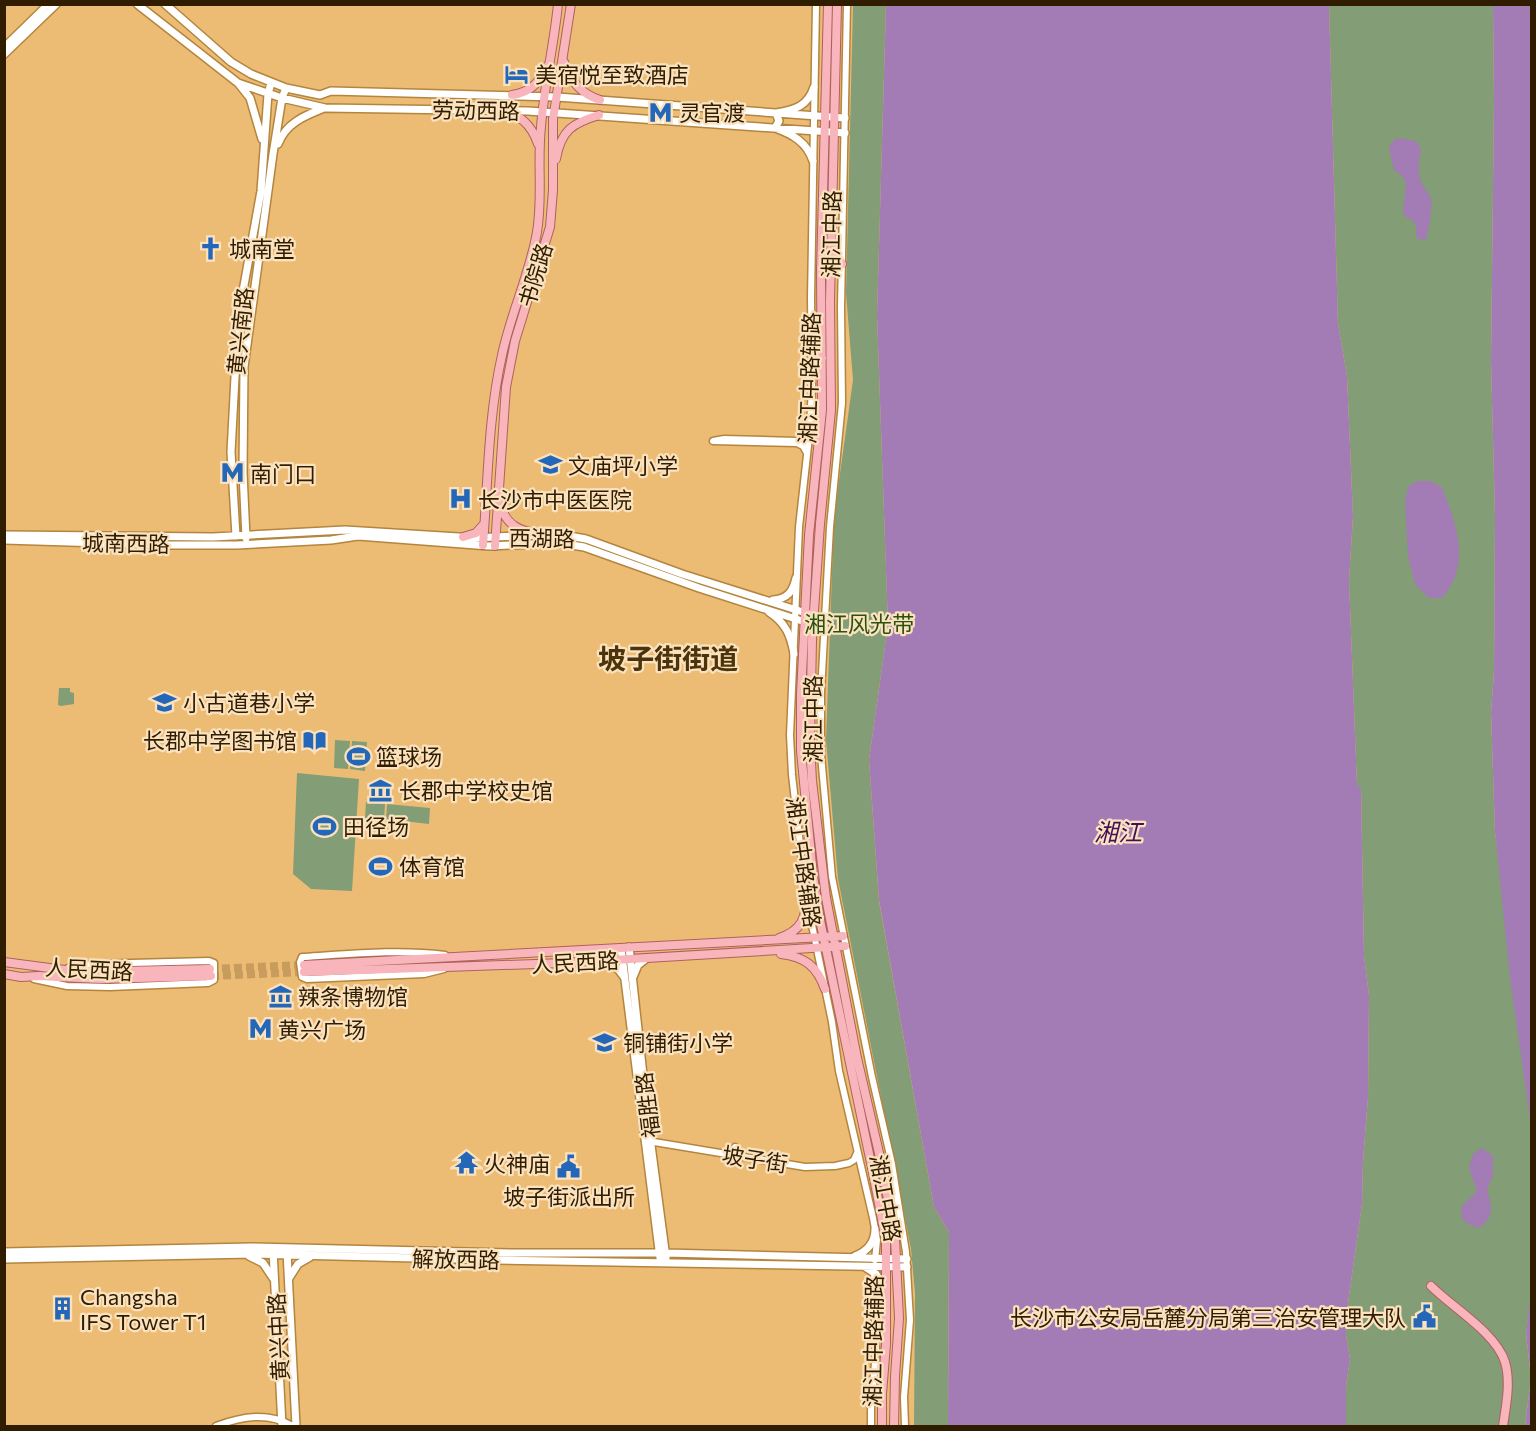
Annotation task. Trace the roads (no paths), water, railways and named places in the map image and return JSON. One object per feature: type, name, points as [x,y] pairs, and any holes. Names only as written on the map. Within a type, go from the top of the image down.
[{"type":"main road","name":"劳动西路","points":[[136,4],[238,83],[268,94],[325,108],[554,112],[845,133]]},
{"type":"main road","name":"劳动西路","points":[[165,4],[237,66],[271,83],[320,94],[332,91],[557,97],[845,118]]},
{"type":"main road","name":"书院路","points":[[483,542],[496,387],[505,342],[537,234],[540,196],[540,133],[558,4]]},
{"type":"main road","name":"书院路","points":[[495,542],[508,378],[518,331],[548,235],[553,202],[554,112],[571,4]]},
{"type":"main road","name":"湘江中路","points":[[828,4],[821,270],[822,410],[809,535],[801,694],[802,758],[819,938],[874,1177],[886,1240],[886,1344],[882,1426]]},
{"type":"main road","name":"湘江中路","points":[[837,4],[831,243],[831,410],[814,620],[810,707],[811,764],[822,877],[882,1166],[897,1263],[899,1336],[894,1426]]},
{"type":"main road","points":[[563,56],[567,71],[577,87],[600,100]]},
{"type":"main road","points":[[512,95],[525,93],[536,85],[551,58]]},
{"type":"main road","points":[[238,83],[250,98],[259,125],[264,151]]},
{"type":"main road","name":"黄兴南路","points":[[237,545],[231,452],[235,377],[243,291],[261,191],[268,94],[271,83]]},
{"type":"main road","points":[[813,161],[809,150],[802,142],[775,128],[780,121],[776,113],[802,106],[810,98],[814,87]]},
{"type":"main road","name":"黄兴南路","points":[[247,544],[243,472],[244,367],[273,154],[282,98],[286,88]]},
{"type":"main road","points":[[553,172],[566,132],[576,123],[599,116],[593,109],[594,104],[600,100]]},
{"type":"main road","points":[[273,154],[282,132],[296,121],[325,108]]},
{"type":"main road","points":[[498,110],[518,116],[527,123],[536,138],[541,155]]},
{"type":"main road","points":[[831,243],[842,264]]},
{"type":"main road","points":[[812,341],[823,359]]},
{"type":"main road","points":[[498,491],[501,508],[509,522],[521,530],[540,534]]},
{"type":"main road","points":[[213,537],[228,531],[233,525],[235,516]]},
{"type":"main road","points":[[245,516],[254,529],[269,533]]},
{"type":"main road","points":[[463,537],[478,531],[485,520]]},
{"type":"main road","name":"西湖路","points":[[246,534],[345,530],[463,537],[483,542]]},
{"type":"main road","name":"城南西路","points":[[4,535],[213,537],[246,534]]},
{"type":"main road","name":"西湖路","points":[[495,542],[540,534],[567,535],[586,539],[682,574],[795,609],[824,628]]},
{"type":"main road","name":"西湖路","points":[[247,544],[332,540],[358,536],[483,542],[548,542],[584,547],[699,588],[795,618],[805,617]]},
{"type":"main road","name":"城南西路","points":[[4,540],[247,544]]},
{"type":"main road","points":[[767,600],[786,597],[793,591],[796,578]]},
{"type":"main road","points":[[759,607],[783,622],[790,636],[794,654]]},
{"type":"main road","name":"西湖路","points":[[814,620],[825,619]]},
{"type":"main road","points":[[768,941],[786,936],[802,923],[806,912],[806,896]]},
{"type":"main road","name":"人民西路","points":[[843,936],[452,956],[304,969],[453,968],[845,946]]},
{"type":"main road","name":"福胜路","points":[[625,948],[654,1155],[661,1240]]},
{"type":"main road","points":[[755,952],[790,955],[803,959],[818,973],[825,989]]},
{"type":"main road","points":[[600,960],[618,969],[629,980],[638,965],[649,958]]},
{"type":"main road","name":"人民西路","points":[[4,962],[80,972],[211,972],[123,979],[21,977],[4,974]]},
{"type":"main road","name":"福胜路","points":[[629,980],[652,1143],[664,1263]]},
{"type":"main road","points":[[849,1257],[861,1254],[870,1246],[874,1240],[875,1229]]},
{"type":"main road","points":[[648,1253],[655,1249],[661,1240],[673,1250],[683,1254]]},
{"type":"main road","name":"解放西路","points":[[4,1259],[241,1254],[273,1251]]},
{"type":"main road","name":"黄兴中路","points":[[273,1251],[282,1423]]},
{"type":"main road","name":"解放西路","points":[[287,1251],[316,1255],[664,1263],[859,1266],[885,1262],[907,1263]]},
{"type":"main road","name":"黄兴中路","points":[[287,1251],[295,1426]]},
{"type":"main road","name":"解放西路","points":[[4,1252],[663,1253],[849,1257],[874,1265]]},
{"type":"main road","points":[[241,1254],[263,1263],[271,1273],[275,1284]]},
{"type":"main road","points":[[288,1284],[298,1264],[316,1255]]},
{"type":"main road","points":[[874,1265],[885,1289]]},
{"type":"main road","points":[[1429,1287],[1452,1311],[1484,1335],[1497,1350],[1504,1368],[1502,1426]]},
{"type":"street","points":[[4,47],[48,4]]},
{"type":"street","points":[[4,55],[57,4]]},
{"type":"street","name":"湘江中路辅路","points":[[816,4],[812,385],[800,510],[790,735],[792,775],[806,896],[819,938]]},
{"type":"street","name":"湘江中路辅路","points":[[847,4],[842,264],[842,413],[830,527],[821,692],[821,755],[832,877],[892,1164],[907,1263],[910,1320],[904,1397],[905,1426]]},
{"type":"street","points":[[807,454],[805,448],[797,443],[713,441],[796,441],[804,438],[809,430]]},
{"type":"street","name":"湘江中路辅路","points":[[821,948],[825,989],[839,1071],[864,1172],[877,1247],[874,1265],[876,1351],[871,1408],[872,1426]]},
{"type":"street","points":[[452,956],[422,952],[305,957],[301,959],[301,974],[303,979],[306,979],[424,974],[453,968]]},
{"type":"street","points":[[21,977],[67,986],[110,987],[208,982],[214,980],[215,977],[214,963],[209,961],[92,964],[61,969]]},
{"type":"street","name":"坡子街","points":[[652,1143],[794,1165],[823,1167],[852,1162],[857,1150]]},
{"type":"street","name":"坡子街","points":[[652,1143],[796,1169],[824,1170],[853,1167],[864,1172]]},
{"type":"street","points":[[723,1153],[729,1151],[733,1146],[741,1157]]},
{"type":"street","points":[[216,1426],[249,1417],[267,1416],[295,1426]]},
{"type":"water","name":"湘江","points":[[886,5],[1329,5],[1338,324],[1347,376],[1353,516],[1349,581],[1357,785],[1361,788],[1364,955],[1369,996],[1368,1097],[1362,1204],[1347,1310],[1346,1335],[1350,1359],[1346,1386],[1346,1426],[948,1426],[949,1232],[934,1207],[879,900],[869,760],[888,625],[877,316]]},
{"type":"water","points":[[1493,5],[1532,5],[1531,1125],[1510,978],[1495,832],[1491,712],[1494,672],[1495,516],[1491,361]]},
{"type":"water","points":[[1396,138],[1416,141],[1421,149],[1419,174],[1431,202],[1429,228],[1425,241],[1416,237],[1416,225],[1404,216],[1406,184],[1401,175],[1394,170],[1389,147]]},
{"type":"water","points":[[1418,481],[1430,481],[1442,487],[1456,529],[1459,558],[1457,572],[1442,598],[1429,598],[1415,584],[1408,555],[1405,502],[1408,487]]},
{"type":"water","points":[[1482,1148],[1493,1156],[1493,1175],[1487,1190],[1491,1206],[1490,1216],[1478,1228],[1466,1223],[1461,1216],[1462,1206],[1477,1191],[1469,1168],[1473,1154]]},
{"type":"water","points":[[1531,1293],[1532,1426],[1525,1426],[1531,1378],[1526,1333]]},
{"type":"tunnel","points":[[210,969],[304,965]]},
{"type":"tunnel","points":[[211,976],[304,972]]},
{"type":"place","name":"美宿悦至致酒店","points":[[517,74]]},
{"type":"place","name":"灵官渡","points":[[661,112]]},
{"type":"place","name":"城南堂","points":[[211,248]]},
{"type":"place","name":"文庙坪小学","points":[[550,465]]},
{"type":"place","name":"南门口","points":[[232,473]]},
{"type":"place","name":"长沙市中医医院","points":[[460,499]]},
{"type":"place","name":"小古道巷小学","points":[[165,702]]},
{"type":"place","name":"长郡中学图书馆","points":[[315,740]]},
{"type":"place","name":"篮球场","points":[[358,756]]},
{"type":"place","name":"长郡中学校史馆","points":[[381,790]]},
{"type":"place","name":"田径场","points":[[325,826]]},
{"type":"place","name":"体育馆","points":[[381,866]]},
{"type":"place","name":"辣条博物馆","points":[[280,996]]},
{"type":"place","name":"黄兴广场","points":[[260,1029]]},
{"type":"place","name":"铜铺街小学","points":[[605,1042]]},
{"type":"place","name":"火神庙","points":[[466,1163]]},
{"type":"place","name":"坡子街派出所","points":[[569,1167]]},
{"type":"place","name":"Changsha IFS Tower T1","points":[[62,1309]]},
{"type":"place","name":"长沙市公安局岳麓分局第三治安管理大队","points":[[1424,1317]]},
{"type":"district","name":"坡子街街道","points":[[668,658]]},
{"type":"park label","name":"湘江风光带","points":[[859,623]]}]
